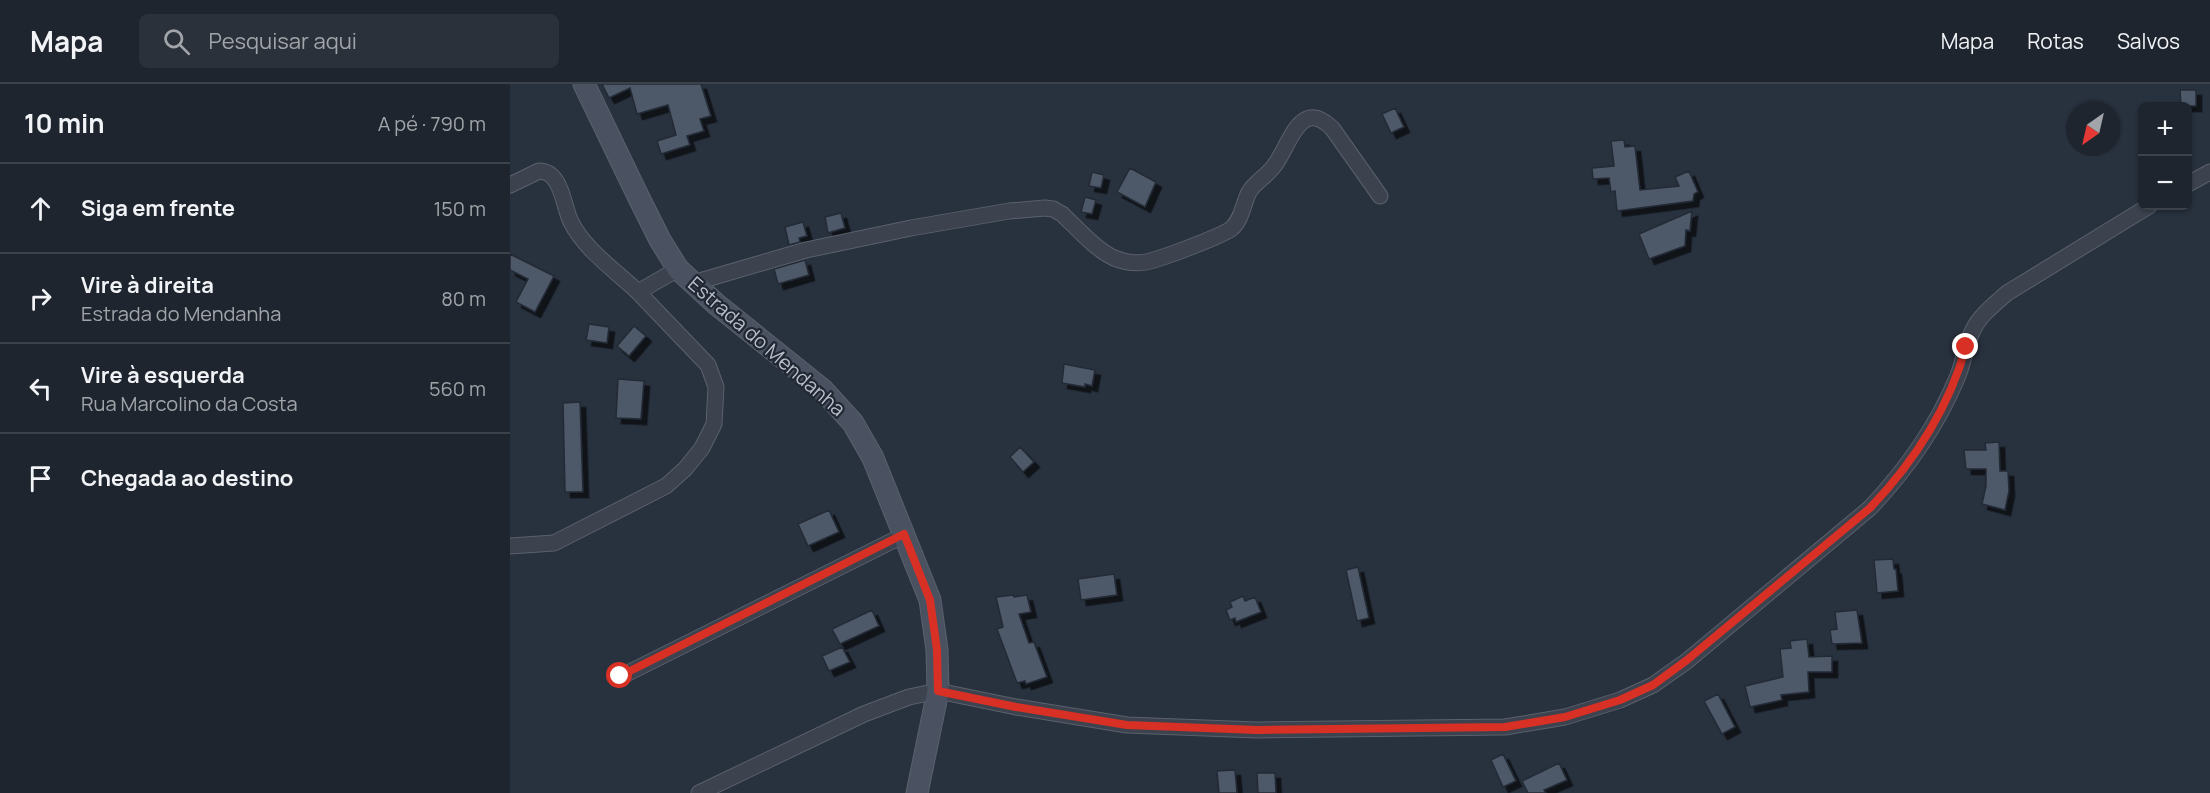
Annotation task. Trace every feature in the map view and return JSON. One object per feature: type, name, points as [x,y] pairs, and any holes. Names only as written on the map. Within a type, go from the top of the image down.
[{"type":"main road","name":"Estrada do Mendanha","points":[[584,84],[660,240],[686,276],[716,304],[823,390],[854,423],[873,458],[930,600],[937,650],[938,691],[916,793]]},
{"type":"street","points":[[638,292],[686,276],[910,228],[1009,211],[1045,208],[1062,214],[1113,257],[1131,263],[1145,262],[1231,228],[1238,220],[1249,193],[1276,164],[1293,131],[1301,122],[1312,117],[1324,120],[1332,128],[1380,196]]},
{"type":"street","points":[[510,185],[539,171],[551,175],[560,186],[567,214],[577,233],[708,365],[716,387],[714,424],[702,448],[686,469],[666,486],[554,543],[510,546]]},
{"type":"street","points":[[2192,181],[2210,172]]},
{"type":"street","points":[[699,793],[864,714],[909,697],[938,691],[1016,707],[1127,725],[1257,730],[1505,727],[1565,717],[1620,700],[1653,685],[1687,660],[1870,508],[1913,456],[1936,419],[1958,378],[1974,328],[1989,309],[2007,293],[2142,210]]},
{"type":"street","points":[[620,676],[904,534]]},
{"type":"building","points":[[602,84],[701,84],[711,116],[700,119],[704,131],[687,136],[690,145],[661,154],[657,141],[676,135],[668,105],[637,114],[630,88],[609,98]]},
{"type":"building","points":[[2180,90],[2196,90],[2196,106],[2192,106],[2192,102],[2181,102]]},
{"type":"building","points":[[1395,108],[1404,127],[1391,133],[1382,114]]},
{"type":"building","points":[[1624,140],[1625,147],[1635,146],[1640,190],[1679,186],[1675,177],[1689,171],[1698,192],[1694,194],[1693,201],[1617,211],[1615,191],[1611,192],[1609,178],[1593,179],[1592,168],[1614,166],[1611,141]]},
{"type":"building","points":[[1130,168],[1156,182],[1145,207],[1117,192]]},
{"type":"building","points":[[1092,172],[1104,175],[1101,188],[1089,186]]},
{"type":"building","points":[[1085,197],[1096,200],[1092,214],[1081,212]]},
{"type":"building","points":[[1692,211],[1690,231],[1686,230],[1685,246],[1649,259],[1639,234]]},
{"type":"building","points":[[841,213],[845,228],[828,233],[825,217]]},
{"type":"building","points":[[803,222],[807,236],[799,238],[800,242],[789,245],[785,227]]},
{"type":"building","points":[[510,254],[554,276],[535,312],[516,302],[528,279],[510,270]]},
{"type":"building","points":[[805,260],[809,275],[778,284],[774,269]]},
{"type":"building","points":[[589,324],[609,327],[607,343],[586,340]]},
{"type":"building","points":[[634,326],[646,336],[629,356],[617,346]]},
{"type":"building","points":[[1064,364],[1095,370],[1092,386],[1062,383]]},
{"type":"building","points":[[618,379],[644,381],[641,419],[616,418]]},
{"type":"building","points":[[580,402],[583,492],[565,492],[563,403]]},
{"type":"building","points":[[1999,442],[2000,471],[2008,471],[2009,491],[2005,510],[1982,504],[1986,486],[1986,469],[1966,469],[1964,450],[1986,450],[1985,443]]},
{"type":"building","points":[[1020,447],[1034,462],[1023,472],[1010,457]]},
{"type":"building","points":[[829,510],[839,532],[808,546],[798,524]]},
{"type":"building","points":[[1893,559],[1898,591],[1877,593],[1874,560]]},
{"type":"building","points":[[1358,567],[1369,618],[1357,621],[1346,570]]},
{"type":"building","points":[[1114,574],[1117,595],[1081,600],[1078,579]]},
{"type":"building","points":[[1013,595],[1014,597],[1027,595],[1031,612],[1019,614],[1029,643],[1034,642],[1047,677],[1026,684],[1025,681],[1017,683],[997,629],[1003,627],[996,597]]},
{"type":"building","points":[[1243,596],[1245,601],[1255,597],[1261,612],[1236,622],[1235,618],[1230,620],[1226,610],[1232,607],[1230,602]]},
{"type":"building","points":[[872,610],[879,626],[840,644],[832,629]]},
{"type":"building","points":[[1857,610],[1862,643],[1832,644],[1830,630],[1837,629],[1835,612]]},
{"type":"building","points":[[1807,639],[1809,657],[1832,656],[1832,672],[1808,672],[1809,692],[1781,695],[1782,700],[1750,707],[1745,686],[1783,677],[1780,649],[1791,648],[1790,641]]},
{"type":"building","points":[[842,647],[850,662],[829,671],[822,656]]},
{"type":"building","points":[[1718,694],[1735,727],[1722,734],[1704,701]]},
{"type":"building","points":[[1503,754],[1516,781],[1503,787],[1491,760]]},
{"type":"building","points":[[1559,763],[1567,780],[1544,790],[1546,793],[1528,793],[1522,781]]},
{"type":"building","points":[[1235,770],[1237,793],[1219,793],[1217,771]]},
{"type":"building","points":[[1257,773],[1275,773],[1276,793],[1258,793]]},
{"type":"route","points":[[620,676],[904,534],[930,600],[937,650],[938,691],[1016,707],[1127,725],[1257,730],[1505,727],[1565,717],[1620,700],[1653,685],[1687,660],[1870,508],[1913,456],[1936,419],[1958,378],[1966,347]]}]
